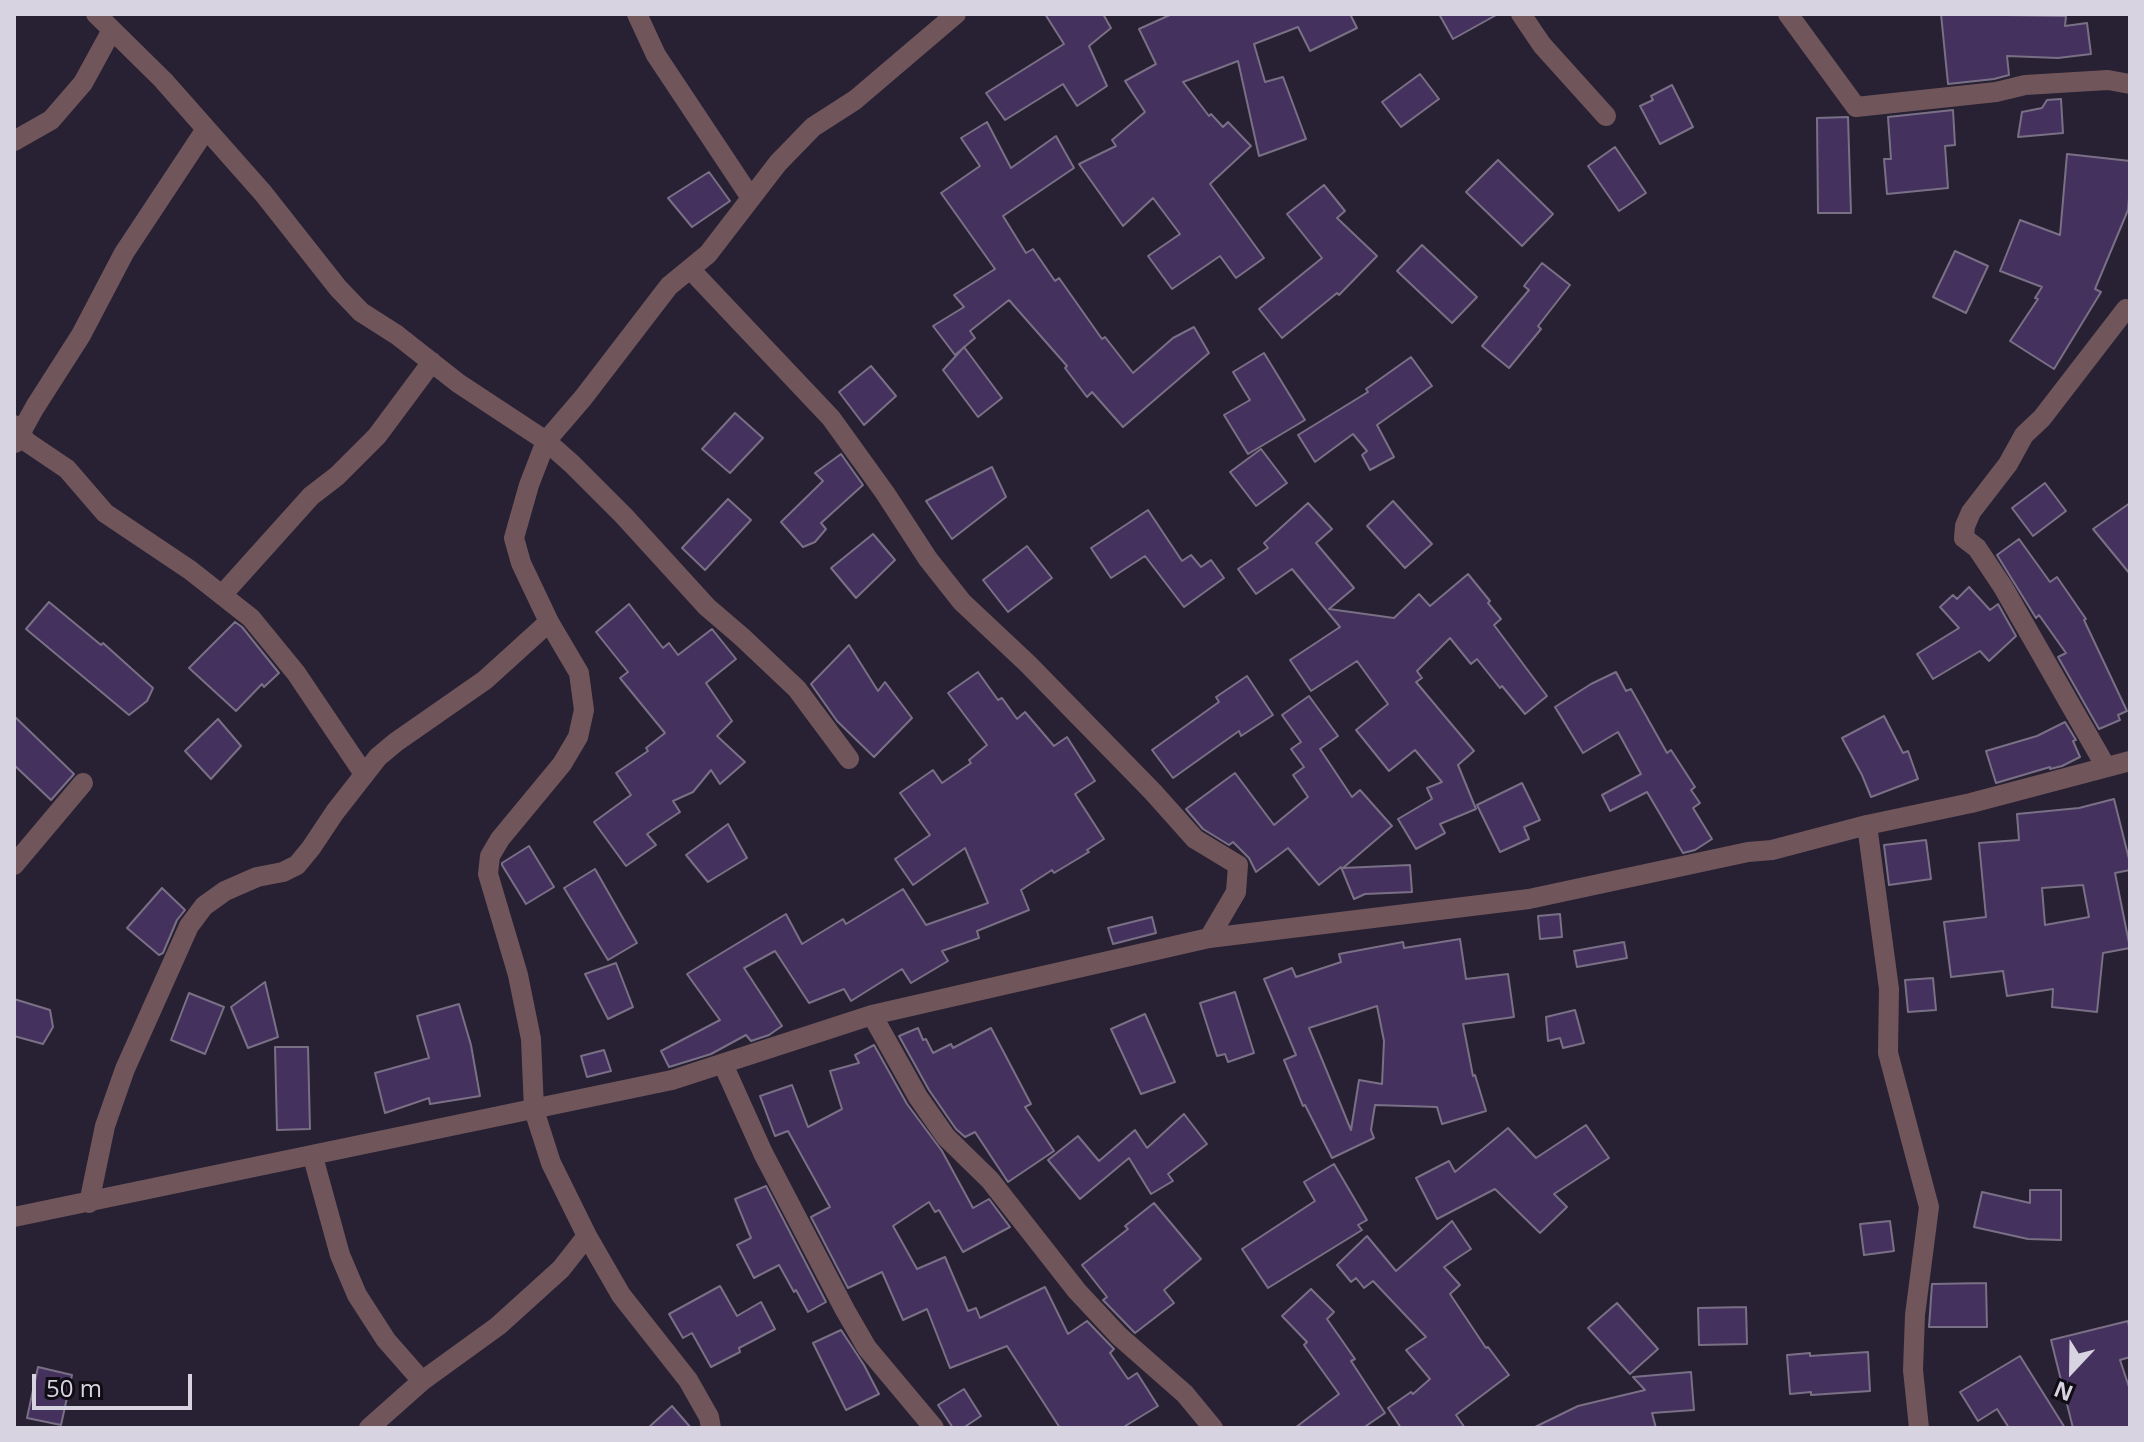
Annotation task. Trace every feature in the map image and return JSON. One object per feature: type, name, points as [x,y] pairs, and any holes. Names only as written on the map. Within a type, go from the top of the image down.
[{"type":"street","points":[[96,14],[163,80],[263,193],[338,288],[361,312],[397,335],[458,383],[546,441],[624,516],[707,607],[797,689],[849,759]]},
{"type":"street","points":[[637,14],[656,55],[751,198]]},
{"type":"street","points":[[711,1428],[709,1417],[688,1380],[621,1295],[587,1236],[551,1163],[534,1110],[531,1039],[518,975],[488,874],[490,856],[500,839],[562,764],[578,737],[584,710],[579,673],[549,622],[521,563],[514,538],[546,441],[669,286],[708,254],[778,163],[813,127],[855,100],[933,22],[956,14]]},
{"type":"street","points":[[1521,14],[1542,45],[1606,116]]},
{"type":"street","points":[[1788,14],[1856,107],[1996,92],[2025,85],[2108,80],[2130,84]]},
{"type":"street","points":[[14,141],[51,120],[83,83],[112,30]]},
{"type":"street","points":[[206,129],[124,253],[81,335],[16,434],[67,469],[105,513],[190,570],[251,618],[296,673],[364,774]]},
{"type":"street","points":[[690,269],[831,418],[928,559],[962,602],[1028,664],[1195,839],[1238,865],[1236,892],[1209,938]]},
{"type":"street","points":[[14,1217],[672,1080],[872,1015],[1209,938],[1529,899],[1748,852],[1772,850],[1867,825],[2123,767],[1977,548],[1964,538],[1971,512],[2008,464],[2024,435],[2042,418],[2129,308]]},
{"type":"street","points":[[222,595],[311,496],[337,476],[377,436],[432,362]]},
{"type":"street","points":[[89,1203],[105,1126],[125,1069],[189,926],[204,906],[225,891],[297,865],[378,757],[485,680],[549,622]]},
{"type":"street","points":[[14,865],[83,783]]},
{"type":"street","points":[[1867,825],[1889,989],[1888,1053],[1929,1207],[1915,1315],[1913,1370],[1919,1428]]},
{"type":"street","points":[[872,1015],[918,1097],[946,1137],[990,1180],[1077,1291],[1119,1336],[1185,1394],[1213,1428]]},
{"type":"street","points":[[723,1064],[763,1153],[867,1348],[934,1428]]},
{"type":"street","points":[[313,1157],[340,1255],[357,1295],[386,1340],[422,1381]]},
{"type":"street","points":[[369,1428],[422,1381],[498,1326],[561,1269],[587,1236]]},
{"type":"building","points":[[1045,14],[1103,14],[1111,28],[1089,46],[1107,86],[1077,106],[1063,84],[1005,120],[986,93],[1064,44]]},
{"type":"building","points":[[1172,14],[1350,14],[1357,28],[1310,51],[1298,27],[1254,44],[1265,82],[1283,77],[1306,139],[1259,156],[1238,61],[1183,82],[1209,116],[1211,114],[1223,127],[1228,122],[1251,146],[1210,184],[1264,258],[1236,278],[1220,256],[1172,289],[1148,256],[1180,234],[1153,198],[1123,226],[1079,164],[1116,146],[1112,140],[1145,112],[1125,81],[1156,64],[1139,29]]},
{"type":"building","points":[[1439,14],[1498,14],[1453,39]]},
{"type":"building","points":[[1941,14],[2066,16],[2065,26],[2087,23],[2091,54],[2058,58],[2007,56],[2009,75],[1948,84]]},
{"type":"building","points":[[1420,74],[1439,99],[1401,127],[1382,102]]},
{"type":"building","points":[[1672,85],[1693,127],[1660,144],[1640,106]]},
{"type":"building","points":[[2061,99],[2063,133],[2018,137],[2022,112],[2042,108],[2047,100]]},
{"type":"building","points":[[1953,110],[1955,145],[1945,146],[1948,188],[1887,194],[1884,159],[1891,159],[1888,117]]},
{"type":"building","points":[[1848,117],[1851,213],[1818,213],[1817,118]]},
{"type":"building","points":[[987,122],[1011,168],[1056,136],[1074,168],[1003,216],[1026,253],[1033,249],[1055,281],[1059,278],[1102,339],[1105,337],[1133,373],[1173,338],[1194,327],[1209,353],[1123,427],[1092,392],[1087,397],[1065,368],[1067,366],[1009,300],[970,331],[975,338],[955,355],[933,326],[964,307],[954,295],[995,269],[941,193],[980,166],[961,138]]},
{"type":"building","points":[[1615,147],[1646,193],[1619,211],[1588,166]]},
{"type":"building","points":[[2067,154],[2130,161],[2130,185],[2128,210],[2095,289],[2101,292],[2054,369],[2010,341],[2038,299],[2035,298],[2042,287],[2000,271],[2020,220],[2060,235]]},
{"type":"building","points":[[1498,160],[1553,214],[1522,246],[1466,192]]},
{"type":"building","points":[[709,172],[730,201],[692,227],[668,198]]},
{"type":"building","points":[[1324,185],[1345,211],[1337,218],[1377,256],[1339,295],[1337,293],[1282,338],[1259,309],[1322,258],[1287,214]]},
{"type":"building","points":[[1422,245],[1477,297],[1452,323],[1397,271]]},
{"type":"building","points":[[1955,251],[1988,266],[1966,313],[1933,297]]},
{"type":"building","points":[[1542,263],[1570,285],[1538,326],[1541,329],[1509,368],[1482,346],[1529,290],[1524,286]]},
{"type":"building","points":[[964,347],[1002,398],[978,417],[943,370]]},
{"type":"building","points":[[1264,353],[1305,420],[1248,454],[1224,415],[1250,400],[1233,372]]},
{"type":"building","points":[[1411,357],[1432,386],[1377,425],[1394,457],[1370,470],[1362,455],[1367,451],[1353,434],[1315,462],[1298,435],[1368,392],[1366,389]]},
{"type":"building","points":[[871,366],[896,396],[864,425],[839,392]]},
{"type":"building","points":[[735,413],[763,438],[730,473],[702,449]]},
{"type":"building","points":[[1261,449],[1287,483],[1256,506],[1230,472]]},
{"type":"building","points":[[841,454],[863,485],[821,523],[826,529],[815,542],[803,547],[781,522],[823,481],[815,473]]},
{"type":"building","points":[[992,467],[1006,497],[952,539],[926,501]]},
{"type":"building","points":[[2045,483],[2066,511],[2033,536],[2012,508]]},
{"type":"building","points":[[728,499],[751,520],[705,570],[682,548]]},
{"type":"building","points":[[1393,501],[1432,544],[1405,568],[1367,526]]},
{"type":"building","points":[[1308,503],[1332,529],[1316,543],[1354,588],[1329,609],[1394,618],[1419,594],[1430,606],[1468,574],[1501,619],[1494,625],[1547,696],[1525,714],[1477,659],[1471,664],[1450,638],[1417,671],[1422,678],[1416,682],[1474,751],[1458,765],[1476,809],[1440,824],[1445,833],[1416,849],[1398,819],[1432,799],[1427,788],[1442,782],[1415,750],[1389,771],[1356,730],[1388,704],[1357,661],[1311,691],[1290,660],[1340,627],[1292,569],[1256,594],[1238,569],[1268,548],[1264,543]]},
{"type":"building","points":[[2130,503],[2130,574],[2093,529]]},
{"type":"building","points":[[1148,510],[1182,561],[1191,555],[1201,567],[1211,560],[1224,578],[1184,607],[1145,556],[1111,578],[1091,548]]},
{"type":"building","points":[[873,534],[895,560],[856,598],[831,568]]},
{"type":"building","points":[[2019,539],[2050,582],[2057,577],[2086,619],[2127,711],[2118,715],[2120,720],[2099,729],[2058,657],[2066,653],[2039,615],[2036,618],[1997,555]]},
{"type":"building","points":[[1027,546],[1052,578],[1008,612],[983,580]]},
{"type":"building","points":[[1969,587],[1990,610],[1998,604],[2016,636],[1989,661],[1980,651],[1933,679],[1917,654],[1959,628],[1940,607],[1953,595],[1957,599]]},
{"type":"building","points":[[49,602],[101,645],[103,643],[153,688],[147,701],[129,715],[26,629]]},
{"type":"building","points":[[629,604],[663,648],[669,643],[678,655],[712,629],[736,659],[706,683],[732,721],[717,736],[745,762],[720,784],[711,770],[693,792],[673,801],[680,812],[647,834],[656,845],[626,866],[594,822],[631,795],[616,773],[648,751],[646,748],[665,733],[620,678],[628,672],[596,632]]},
{"type":"building","points":[[235,622],[279,673],[264,687],[262,684],[236,711],[189,668]]},
{"type":"building","points":[[849,645],[878,691],[885,682],[912,718],[874,757],[837,721],[811,684]]},
{"type":"building","points":[[978,672],[998,700],[1002,698],[1017,719],[1025,712],[1054,746],[1067,737],[1095,781],[1075,794],[1104,839],[1087,850],[1089,852],[1021,890],[1029,910],[977,931],[979,938],[942,951],[948,961],[911,983],[902,969],[851,1001],[844,989],[809,1003],[775,951],[744,968],[782,1026],[769,1035],[751,1041],[746,1035],[711,1054],[669,1067],[661,1051],[720,1020],[687,974],[786,914],[802,944],[843,919],[846,924],[903,889],[926,925],[988,903],[965,848],[913,885],[895,859],[930,835],[900,793],[933,770],[942,783],[971,763],[969,760],[987,745],[948,693]]},
{"type":"building","points":[[1616,672],[1626,691],[1631,689],[1667,753],[1671,750],[1695,787],[1691,790],[1700,803],[1693,808],[1712,839],[1695,850],[1683,853],[1647,792],[1610,811],[1602,795],[1641,774],[1618,732],[1583,753],[1555,707]]},
{"type":"building","points":[[1247,676],[1273,715],[1241,736],[1239,731],[1173,778],[1152,750],[1219,702],[1216,697]]},
{"type":"building","points":[[1309,696],[1338,736],[1320,749],[1352,797],[1360,790],[1392,826],[1343,868],[1410,865],[1412,892],[1365,894],[1354,899],[1341,867],[1319,885],[1288,848],[1256,872],[1249,858],[1233,842],[1229,845],[1203,829],[1186,809],[1235,773],[1274,825],[1308,797],[1293,775],[1304,767],[1291,749],[1301,742],[1282,715]]},
{"type":"building","points":[[14,716],[74,774],[51,800],[14,765]]},
{"type":"building","points":[[1884,716],[1903,753],[1908,751],[1918,779],[1871,797],[1842,738]]},
{"type":"building","points":[[218,719],[241,746],[211,779],[185,751]]},
{"type":"building","points":[[2065,722],[2076,740],[2073,741],[2080,757],[2062,766],[1996,783],[1986,751],[2037,736]]},
{"type":"building","points":[[1522,783],[1540,820],[1524,827],[1529,839],[1500,852],[1477,805]]},
{"type":"building","points":[[2114,799],[2130,863],[2130,870],[2115,873],[2130,948],[2103,953],[2097,1012],[2052,1007],[2053,989],[2007,996],[2003,971],[1951,977],[1944,922],[1986,917],[1979,843],[2019,840],[2017,814],[2079,808]],"holes":[[[2083,885],[2089,917],[2045,925],[2042,888]]]},
{"type":"building","points":[[728,824],[747,858],[708,882],[686,855]]},
{"type":"building","points":[[1926,840],[1931,879],[1889,885],[1884,845]]},
{"type":"building","points":[[529,846],[554,887],[526,904],[502,863]]},
{"type":"building","points":[[595,869],[637,943],[608,960],[564,888]]},
{"type":"building","points":[[162,888],[185,910],[177,920],[163,953],[159,955],[127,928]]},
{"type":"building","points":[[1560,914],[1562,937],[1540,939],[1538,916]]},
{"type":"building","points":[[1152,917],[1156,933],[1113,944],[1108,928]]},
{"type":"building","points":[[1460,939],[1466,979],[1508,974],[1514,1017],[1463,1024],[1473,1076],[1486,1111],[1442,1124],[1437,1107],[1375,1105],[1371,1130],[1374,1138],[1332,1158],[1303,1106],[1284,1060],[1296,1055],[1264,979],[1292,968],[1296,977],[1341,962],[1339,954],[1403,942],[1404,948]],"holes":[[[1377,1006],[1384,1041],[1382,1084],[1359,1080],[1351,1130],[1309,1028]]]},
{"type":"building","points":[[1624,942],[1627,958],[1577,967],[1574,951]]},
{"type":"building","points":[[616,963],[633,1007],[608,1019],[585,974]]},
{"type":"building","points":[[1933,978],[1936,1010],[1908,1012],[1905,980]]},
{"type":"building","points":[[265,982],[278,1037],[248,1048],[231,1007]]},
{"type":"building","points":[[1235,992],[1254,1053],[1228,1062],[1225,1054],[1217,1056],[1200,1003]]},
{"type":"building","points":[[189,993],[224,1007],[205,1054],[171,1040]]},
{"type":"building","points":[[14,999],[50,1010],[53,1027],[43,1044],[14,1036]]},
{"type":"building","points":[[459,1004],[471,1045],[480,1096],[430,1104],[429,1098],[385,1113],[375,1073],[429,1058],[417,1016]]},
{"type":"building","points":[[1575,1010],[1584,1043],[1563,1048],[1560,1038],[1548,1041],[1546,1017]]},
{"type":"building","points":[[1145,1014],[1175,1082],[1141,1094],[1111,1029]]},
{"type":"building","points":[[918,1028],[933,1053],[951,1044],[953,1048],[991,1028],[1031,1104],[1025,1107],[1054,1151],[1008,1182],[975,1132],[965,1137],[956,1129],[929,1090],[899,1036]]},
{"type":"building","points":[[874,1045],[907,1104],[942,1151],[973,1208],[989,1199],[1010,1227],[963,1252],[939,1210],[935,1212],[929,1202],[893,1226],[917,1269],[945,1257],[968,1311],[976,1308],[980,1318],[1045,1287],[1068,1334],[1087,1321],[1114,1349],[1110,1353],[1128,1379],[1137,1373],[1158,1406],[1122,1428],[1060,1428],[1007,1346],[950,1368],[927,1309],[903,1320],[882,1272],[848,1288],[811,1217],[830,1207],[788,1131],[775,1136],[760,1096],[792,1085],[808,1127],[842,1109],[830,1071],[859,1063],[855,1055]]},
{"type":"building","points":[[275,1047],[308,1047],[310,1129],[277,1130]]},
{"type":"building","points":[[604,1050],[611,1071],[587,1077],[581,1056]]},
{"type":"building","points":[[1184,1114],[1207,1144],[1168,1174],[1173,1181],[1151,1194],[1129,1158],[1080,1199],[1048,1160],[1078,1136],[1099,1161],[1135,1130],[1147,1148]]},
{"type":"building","points":[[1586,1125],[1609,1158],[1554,1194],[1567,1207],[1540,1233],[1495,1189],[1437,1219],[1416,1178],[1449,1161],[1455,1172],[1508,1128],[1536,1158]]},
{"type":"building","points":[[1334,1164],[1367,1220],[1358,1225],[1362,1230],[1268,1288],[1242,1249],[1315,1201],[1304,1182]]},
{"type":"building","points":[[766,1186],[826,1302],[808,1312],[779,1265],[754,1278],[737,1245],[751,1238],[735,1199]]},
{"type":"building","points":[[2030,1190],[2061,1190],[2061,1240],[2028,1239],[1974,1227],[1982,1192],[2030,1203]]},
{"type":"building","points":[[1154,1203],[1201,1259],[1164,1290],[1174,1303],[1135,1333],[1103,1300],[1107,1297],[1082,1265],[1128,1229],[1125,1226]]},
{"type":"building","points":[[1452,1221],[1471,1249],[1444,1267],[1460,1285],[1450,1294],[1486,1348],[1509,1375],[1456,1415],[1465,1428],[1401,1428],[1388,1408],[1411,1392],[1413,1394],[1430,1379],[1406,1350],[1426,1337],[1373,1281],[1364,1288],[1356,1278],[1351,1282],[1337,1265],[1367,1236],[1396,1271]]},
{"type":"building","points":[[1890,1221],[1894,1251],[1864,1255],[1860,1224]]},
{"type":"building","points":[[1986,1283],[1987,1327],[1929,1327],[1932,1284]]},
{"type":"building","points":[[720,1286],[737,1316],[761,1302],[775,1329],[711,1367],[692,1333],[683,1338],[669,1314]]},
{"type":"building","points":[[1311,1289],[1334,1312],[1327,1319],[1355,1359],[1351,1361],[1385,1413],[1363,1428],[1295,1428],[1339,1394],[1304,1345],[1307,1342],[1282,1316]]},
{"type":"building","points":[[1617,1303],[1658,1349],[1630,1374],[1588,1328]]},
{"type":"building","points":[[1746,1307],[1747,1344],[1699,1345],[1698,1308]]},
{"type":"building","points":[[2128,1321],[2130,1357],[2120,1360],[2130,1390],[2130,1428],[2073,1428],[2051,1340]]},
{"type":"building","points":[[841,1330],[879,1394],[846,1410],[813,1343]]},
{"type":"building","points":[[1868,1352],[1870,1391],[1790,1394],[1787,1355]]},
{"type":"building","points":[[2020,1356],[2065,1428],[2009,1428],[1997,1409],[1978,1421],[1960,1392]]},
{"type":"building","points":[[38,1367],[72,1375],[61,1425],[27,1418]]},
{"type":"building","points":[[1691,1372],[1694,1410],[1652,1413],[1656,1428],[1533,1428],[1578,1406],[1645,1390],[1633,1377]]},
{"type":"building","points":[[964,1389],[981,1416],[963,1428],[953,1428],[938,1405]]},
{"type":"building","points":[[672,1406],[691,1428],[648,1428]]}]
